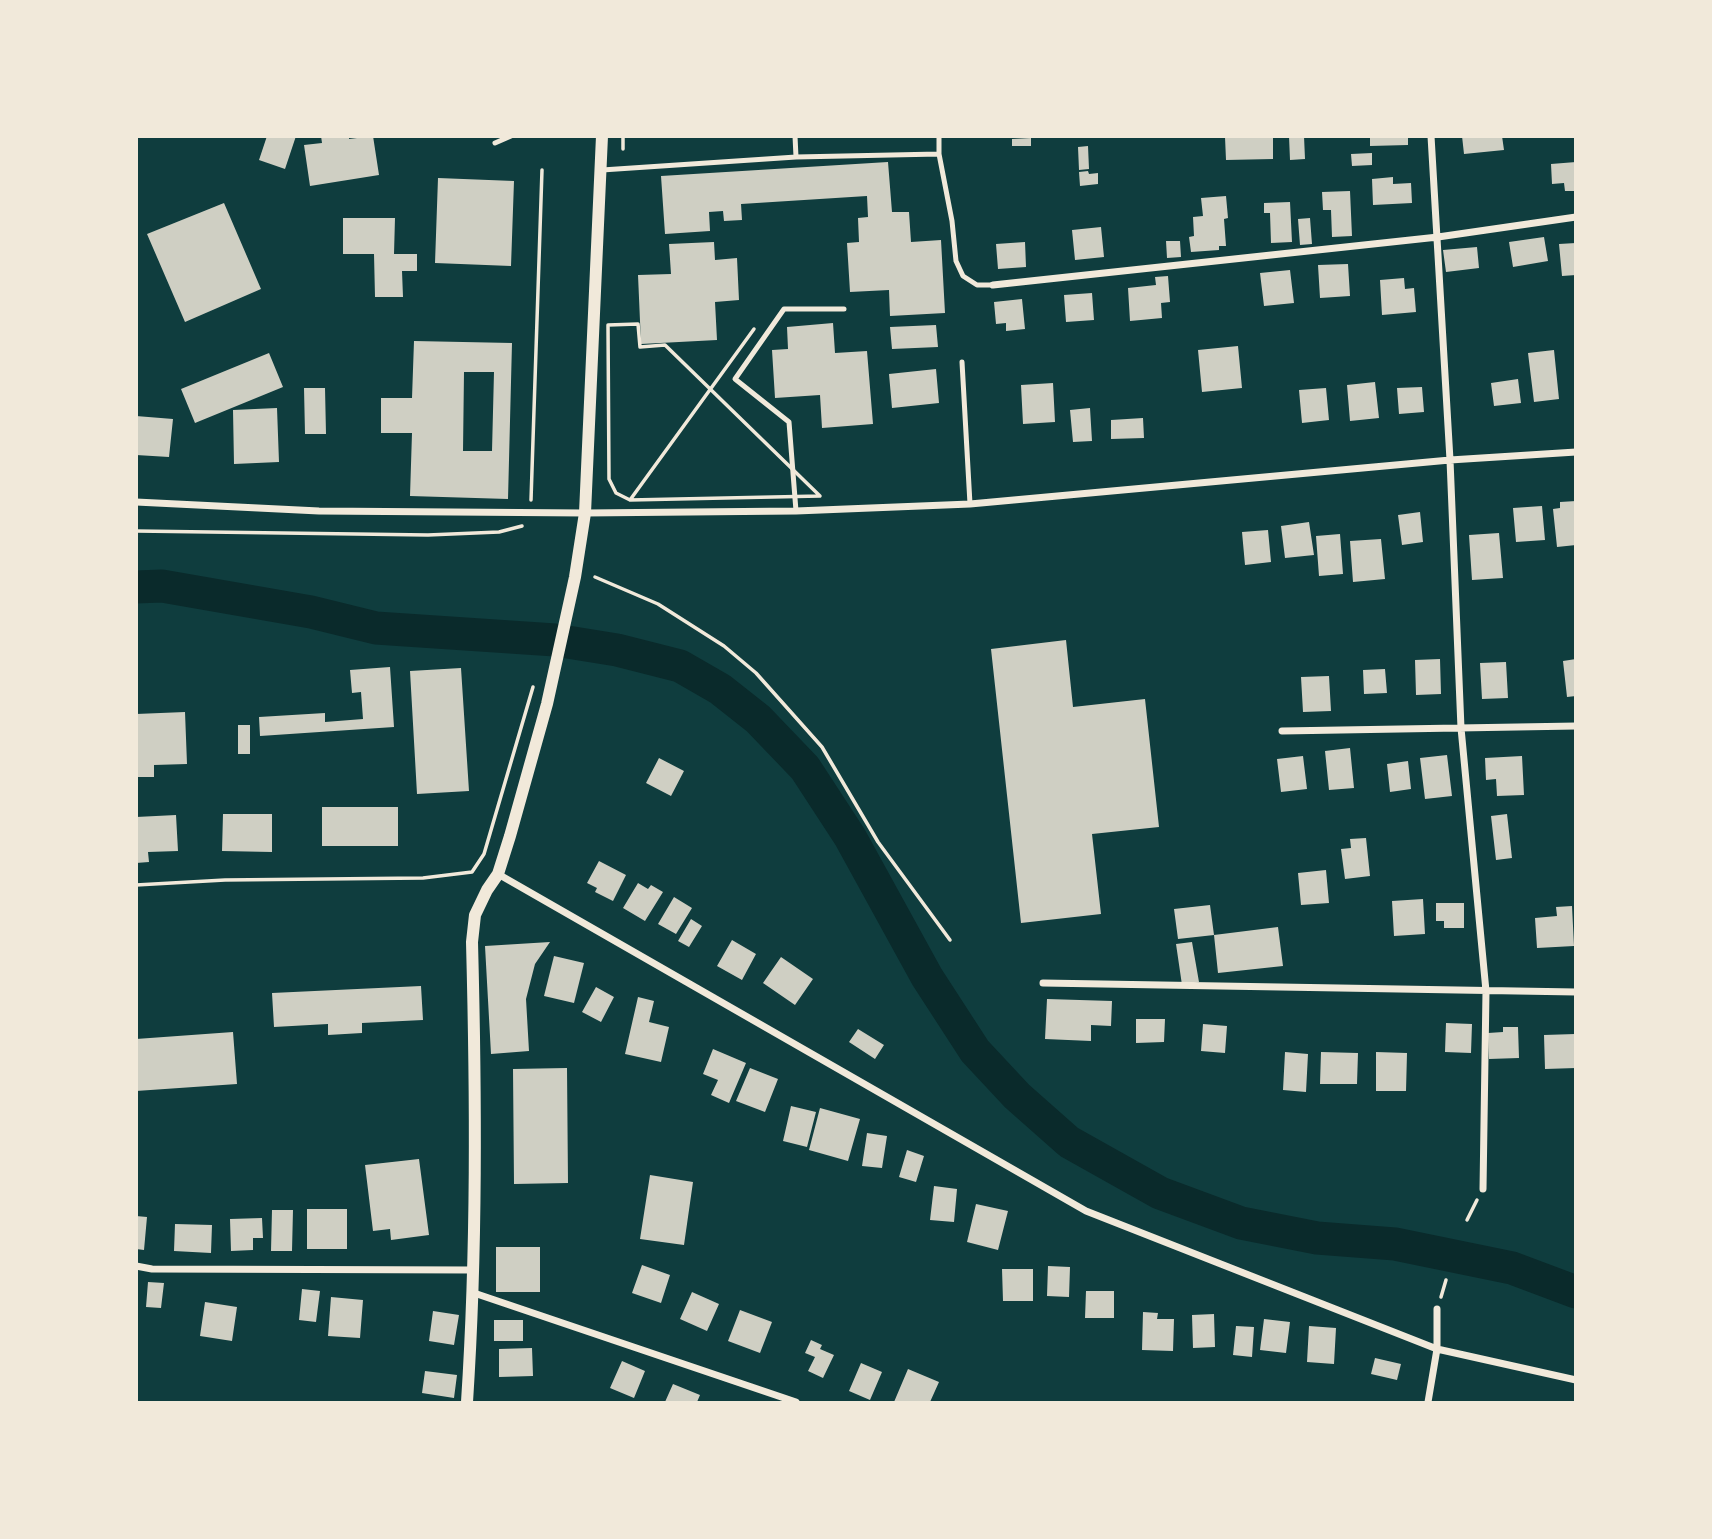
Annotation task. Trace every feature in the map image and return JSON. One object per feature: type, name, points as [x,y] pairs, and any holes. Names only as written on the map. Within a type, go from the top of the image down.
[{"type":"street","points":[[467,1402],[474,1293],[476,1102],[472,942],[475,915],[498,874],[547,704],[575,577],[585,513],[602,136]]},
{"type":"street","points":[[1431,136],[1450,460],[1461,728],[1486,991],[1483,1189]]},
{"type":"street","points":[[993,285],[1438,237],[1576,217]]},
{"type":"street","points":[[136,502],[319,511],[796,511],[970,504],[1450,460],[1576,452]]},
{"type":"street","points":[[1282,731],[1576,726]]},
{"type":"street","points":[[498,874],[1086,1212],[1437,1349],[1576,1380]]},
{"type":"street","points":[[1043,984],[1576,992]]},
{"type":"street","points":[[136,1266],[152,1269],[473,1270]]},
{"type":"street","points":[[474,1293],[796,1402]]},
{"type":"street","points":[[1428,1402],[1437,1349],[1437,1309]]},
{"type":"lane","points":[[495,143],[511,136]]},
{"type":"lane","points":[[795,136],[796,157]]},
{"type":"lane","points":[[939,136],[939,153],[952,221],[956,261],[963,276],[977,285],[993,285]]},
{"type":"lane","points":[[602,170],[796,157],[939,153]]},
{"type":"lane","points":[[796,511],[789,422],[735,379],[784,309],[844,309]]},
{"type":"lane","points":[[962,362],[970,504]]},
{"type":"path","points":[[623,136],[623,149]]},
{"type":"path","points":[[530,512],[542,170]]},
{"type":"path","points":[[754,329],[710,389],[630,499],[616,493],[609,479],[608,325],[638,324],[640,347],[664,345],[710,389],[820,496]]},
{"type":"path","points":[[136,531],[428,535],[499,533],[534,523]]},
{"type":"path","points":[[595,577],[658,604],[724,646],[756,673],[822,747],[877,842],[950,940]]},
{"type":"path","points":[[136,885],[226,880],[423,878],[472,872],[484,854],[533,687]]},
{"type":"path","points":[[1467,1220],[1483,1189]]},
{"type":"path","points":[[1437,1309],[1446,1280]]},
{"type":"building","points":[[267,136],[296,136],[285,169],[259,160]]},
{"type":"building","points":[[321,136],[349,136],[349,139],[373,136],[379,175],[310,186],[304,145],[322,143]]},
{"type":"building","points":[[1273,136],[1273,159],[1226,160],[1225,137]]},
{"type":"building","points":[[1289,136],[1304,136],[1305,159],[1290,160]]},
{"type":"building","points":[[1370,136],[1408,136],[1408,145],[1370,146]]},
{"type":"building","points":[[1462,136],[1502,136],[1504,150],[1464,154]]},
{"type":"building","points":[[1031,138],[1031,146],[1012,146],[1012,139]]},
{"type":"building","points":[[1088,146],[1089,169],[1079,170],[1078,147]]},
{"type":"building","points":[[1372,153],[1372,165],[1352,166],[1351,154]]},
{"type":"building","points":[[888,162],[892,212],[909,212],[911,242],[941,240],[945,313],[890,316],[889,290],[850,292],[847,243],[859,242],[858,218],[868,217],[867,196],[741,204],[742,220],[724,221],[723,211],[709,212],[710,231],[665,234],[661,176]]},
{"type":"building","points":[[1576,162],[1576,191],[1565,191],[1564,183],[1552,184],[1551,164]]},
{"type":"building","points":[[1088,171],[1089,174],[1098,173],[1098,184],[1080,186],[1079,172]]},
{"type":"building","points":[[1393,177],[1393,184],[1411,183],[1412,203],[1373,205],[1372,179]]},
{"type":"building","points":[[438,178],[514,181],[511,266],[435,263]]},
{"type":"building","points":[[1350,191],[1352,236],[1332,237],[1331,210],[1323,210],[1322,192]]},
{"type":"building","points":[[1226,196],[1226,246],[1219,246],[1219,250],[1191,252],[1189,237],[1194,236],[1193,217],[1203,216],[1201,198]]},
{"type":"building","points":[[1290,202],[1292,242],[1271,243],[1270,213],[1264,213],[1264,203]]},
{"type":"building","points":[[224,203],[261,289],[185,322],[147,234]]},
{"type":"building","points":[[343,218],[395,218],[394,254],[417,254],[417,271],[402,271],[403,297],[375,297],[374,254],[343,254]]},
{"type":"building","points":[[1310,218],[1312,244],[1300,245],[1298,219]]},
{"type":"building","points":[[1101,227],[1104,257],[1075,260],[1072,230]]},
{"type":"building","points":[[1544,237],[1548,261],[1513,267],[1509,242]]},
{"type":"building","points":[[1166,241],[1180,241],[1181,257],[1167,258]]},
{"type":"building","points":[[714,242],[715,260],[737,258],[739,300],[715,302],[717,340],[641,344],[638,275],[671,274],[669,244]]},
{"type":"building","points":[[1025,242],[1026,267],[998,269],[996,244]]},
{"type":"building","points":[[1576,243],[1576,275],[1562,276],[1559,244]]},
{"type":"building","points":[[1477,247],[1479,268],[1446,272],[1443,250]]},
{"type":"building","points":[[1348,264],[1350,296],[1320,298],[1318,265]]},
{"type":"building","points":[[1290,270],[1294,303],[1264,306],[1260,273]]},
{"type":"building","points":[[1168,276],[1170,302],[1161,303],[1162,318],[1130,321],[1128,288],[1156,285],[1155,277]]},
{"type":"building","points":[[1404,278],[1405,289],[1414,288],[1416,312],[1382,315],[1380,280]]},
{"type":"building","points":[[1092,293],[1094,320],[1066,322],[1064,295]]},
{"type":"building","points":[[1022,299],[1025,329],[1006,331],[1006,323],[996,324],[994,302]]},
{"type":"building","points":[[833,323],[835,353],[867,351],[873,424],[822,428],[820,395],[775,398],[772,350],[788,349],[787,327]]},
{"type":"building","points":[[936,325],[938,347],[892,349],[890,327]]},
{"type":"building","points":[[414,341],[512,343],[508,499],[410,496],[412,433],[381,433],[381,398],[412,398]],"holes":[[[464,372],[494,372],[492,451],[463,451]]]},
{"type":"building","points":[[1238,346],[1242,388],[1202,392],[1198,350]]},
{"type":"building","points":[[1554,350],[1559,399],[1534,402],[1528,353]]},
{"type":"building","points":[[269,353],[283,387],[195,423],[181,389]]},
{"type":"building","points":[[936,369],[939,403],[892,408],[889,374]]},
{"type":"building","points":[[1518,379],[1521,403],[1494,406],[1491,383]]},
{"type":"building","points":[[1375,382],[1379,418],[1350,421],[1347,385]]},
{"type":"building","points":[[1053,383],[1055,422],[1023,424],[1021,385]]},
{"type":"building","points":[[1422,387],[1424,412],[1399,414],[1397,388]]},
{"type":"building","points":[[304,388],[325,388],[326,434],[305,434]]},
{"type":"building","points":[[1326,388],[1329,420],[1302,423],[1299,390]]},
{"type":"building","points":[[277,408],[279,462],[234,464],[233,410]]},
{"type":"building","points":[[1090,408],[1092,441],[1073,442],[1070,410]]},
{"type":"building","points":[[136,416],[173,419],[169,457],[136,455]]},
{"type":"building","points":[[1143,418],[1144,438],[1111,439],[1111,420]]},
{"type":"building","points":[[1576,501],[1576,545],[1557,547],[1553,509],[1560,508],[1560,502]]},
{"type":"building","points":[[1542,506],[1545,540],[1516,542],[1513,508]]},
{"type":"building","points":[[1420,512],[1423,542],[1402,545],[1398,515]]},
{"type":"building","points":[[1309,522],[1314,555],[1285,558],[1281,526]]},
{"type":"building","points":[[1268,530],[1271,562],[1245,565],[1242,532]]},
{"type":"building","points":[[1499,533],[1503,578],[1472,580],[1469,535]]},
{"type":"building","points":[[1340,534],[1343,574],[1319,576],[1316,536]]},
{"type":"building","points":[[1381,539],[1385,579],[1353,582],[1350,541]]},
{"type":"building","points":[[1066,640],[1073,707],[1145,699],[1159,827],[1092,834],[1101,914],[1021,923],[991,649]]},
{"type":"building","points":[[1440,659],[1441,694],[1416,695],[1415,660]]},
{"type":"building","points":[[1576,659],[1576,696],[1567,697],[1563,661]]},
{"type":"building","points":[[1506,662],[1508,698],[1482,699],[1480,663]]},
{"type":"building","points":[[390,667],[394,727],[260,736],[259,717],[325,713],[325,722],[363,719],[361,692],[352,693],[350,670]]},
{"type":"building","points":[[461,668],[469,791],[417,794],[410,671]]},
{"type":"building","points":[[1385,669],[1387,693],[1364,694],[1363,670]]},
{"type":"building","points":[[1329,676],[1331,711],[1303,712],[1301,677]]},
{"type":"building","points":[[185,712],[187,764],[154,765],[154,777],[136,777],[136,714]]},
{"type":"building","points":[[238,725],[250,725],[250,754],[238,754]]},
{"type":"building","points":[[1350,748],[1354,788],[1329,790],[1325,751]]},
{"type":"building","points":[[1447,755],[1452,796],[1425,799],[1420,758]]},
{"type":"building","points":[[1303,756],[1307,789],[1281,792],[1277,759]]},
{"type":"building","points":[[1522,756],[1524,795],[1497,796],[1496,779],[1486,780],[1485,758]]},
{"type":"building","points":[[659,758],[684,771],[671,796],[646,783]]},
{"type":"building","points":[[1408,761],[1411,789],[1390,792],[1387,764]]},
{"type":"building","points":[[322,807],[398,807],[398,846],[322,846]]},
{"type":"building","points":[[223,814],[272,814],[272,852],[222,851]]},
{"type":"building","points":[[1507,814],[1512,858],[1496,860],[1491,816]]},
{"type":"building","points":[[176,815],[178,851],[148,852],[149,862],[136,863],[136,817]]},
{"type":"building","points":[[1366,838],[1370,876],[1345,879],[1341,849],[1351,848],[1350,839]]},
{"type":"building","points":[[599,861],[626,875],[613,901],[595,892],[597,888],[587,883]]},
{"type":"building","points":[[1326,870],[1329,903],[1301,905],[1298,873]]},
{"type":"building","points":[[638,883],[648,889],[651,885],[663,892],[645,921],[623,908]]},
{"type":"building","points":[[674,897],[692,908],[676,934],[658,924]]},
{"type":"building","points":[[1423,899],[1425,934],[1394,936],[1392,901]]},
{"type":"building","points":[[1436,903],[1464,903],[1464,928],[1444,928],[1444,921],[1436,921]]},
{"type":"building","points":[[1210,905],[1214,935],[1178,939],[1174,909]]},
{"type":"building","points":[[1572,906],[1574,946],[1537,948],[1535,918],[1557,916],[1556,907]]},
{"type":"building","points":[[691,919],[702,926],[689,947],[678,941]]},
{"type":"building","points":[[1278,927],[1283,966],[1218,973],[1214,935]]},
{"type":"building","points":[[732,940],[756,954],[742,980],[717,966]]},
{"type":"building","points":[[550,942],[535,964],[526,999],[529,1051],[491,1054],[485,946]]},
{"type":"building","points":[[1192,942],[1199,982],[1182,985],[1176,944]]},
{"type":"building","points":[[554,956],[584,963],[574,1003],[544,996]]},
{"type":"building","points":[[781,957],[813,979],[795,1005],[763,983]]},
{"type":"building","points":[[421,986],[423,1020],[362,1023],[362,1033],[328,1035],[328,1024],[274,1027],[272,993]]},
{"type":"building","points":[[596,987],[614,997],[601,1022],[582,1012]]},
{"type":"building","points":[[638,997],[654,1001],[649,1022],[669,1027],[661,1062],[625,1054]]},
{"type":"building","points":[[1047,999],[1112,1001],[1111,1026],[1091,1025],[1091,1041],[1045,1039]]},
{"type":"building","points":[[1136,1019],[1165,1019],[1164,1042],[1136,1043]]},
{"type":"building","points":[[1446,1023],[1472,1024],[1471,1053],[1445,1052]]},
{"type":"building","points":[[1203,1024],[1227,1026],[1225,1053],[1201,1051]]},
{"type":"building","points":[[1503,1027],[1518,1027],[1519,1058],[1489,1059],[1488,1033],[1503,1032]]},
{"type":"building","points":[[858,1029],[884,1045],[875,1059],[849,1042]]},
{"type":"building","points":[[233,1032],[237,1084],[136,1091],[136,1039]]},
{"type":"building","points":[[1575,1034],[1576,1068],[1545,1069],[1544,1035]]},
{"type":"building","points":[[713,1049],[746,1063],[729,1103],[711,1095],[718,1080],[703,1074]]},
{"type":"building","points":[[1285,1052],[1308,1054],[1306,1092],[1283,1090]]},
{"type":"building","points":[[1321,1052],[1358,1053],[1357,1084],[1320,1084]]},
{"type":"building","points":[[1376,1052],[1407,1053],[1406,1091],[1376,1091]]},
{"type":"building","points":[[567,1068],[568,1183],[514,1184],[513,1069]]},
{"type":"building","points":[[750,1068],[778,1079],[765,1112],[736,1101]]},
{"type":"building","points":[[791,1106],[816,1112],[807,1147],[783,1141]]},
{"type":"building","points":[[820,1108],[860,1119],[848,1161],[809,1150]]},
{"type":"building","points":[[867,1133],[887,1136],[882,1168],[862,1166]]},
{"type":"building","points":[[907,1150],[924,1156],[916,1182],[899,1177]]},
{"type":"building","points":[[419,1159],[429,1235],[391,1240],[390,1229],[373,1231],[365,1165]]},
{"type":"building","points":[[650,1175],[693,1182],[684,1245],[640,1239]]},
{"type":"building","points":[[934,1186],[957,1189],[954,1222],[930,1220]]},
{"type":"building","points":[[976,1204],[1008,1211],[998,1250],[967,1242]]},
{"type":"building","points":[[307,1209],[347,1209],[347,1249],[307,1249]]},
{"type":"building","points":[[272,1210],[293,1210],[292,1251],[271,1251]]},
{"type":"building","points":[[136,1216],[147,1217],[144,1250],[136,1249]]},
{"type":"building","points":[[262,1218],[263,1238],[253,1238],[253,1250],[231,1251],[230,1219]]},
{"type":"building","points":[[175,1224],[212,1225],[211,1253],[174,1251]]},
{"type":"building","points":[[496,1247],[540,1247],[540,1292],[496,1292]]},
{"type":"building","points":[[642,1265],[670,1275],[661,1303],[632,1293]]},
{"type":"building","points":[[1048,1266],[1070,1267],[1069,1297],[1047,1296]]},
{"type":"building","points":[[1002,1269],[1033,1269],[1033,1301],[1003,1301]]},
{"type":"building","points":[[148,1282],[164,1283],[161,1308],[146,1307]]},
{"type":"building","points":[[302,1289],[320,1291],[316,1322],[299,1320]]},
{"type":"building","points":[[1086,1291],[1114,1291],[1114,1318],[1085,1318]]},
{"type":"building","points":[[692,1292],[719,1304],[707,1331],[680,1319]]},
{"type":"building","points":[[331,1297],[363,1300],[360,1338],[328,1336]]},
{"type":"building","points":[[205,1302],[237,1307],[232,1341],[200,1336]]},
{"type":"building","points":[[740,1310],[772,1322],[760,1353],[728,1341]]},
{"type":"building","points":[[433,1311],[459,1315],[454,1345],[429,1341]]},
{"type":"building","points":[[1143,1312],[1158,1313],[1157,1319],[1174,1319],[1173,1351],[1142,1350]]},
{"type":"building","points":[[1214,1314],[1215,1347],[1193,1348],[1192,1315]]},
{"type":"building","points":[[1264,1319],[1290,1322],[1286,1353],[1260,1350]]},
{"type":"building","points":[[494,1320],[523,1320],[523,1341],[494,1341]]},
{"type":"building","points":[[1236,1326],[1254,1327],[1252,1357],[1233,1355]]},
{"type":"building","points":[[1309,1326],[1336,1328],[1334,1364],[1307,1362]]},
{"type":"building","points":[[811,1340],[822,1345],[820,1349],[834,1355],[823,1378],[808,1371],[815,1357],[805,1353]]},
{"type":"building","points":[[532,1348],[533,1376],[499,1377],[499,1349]]},
{"type":"building","points":[[1375,1358],[1401,1364],[1397,1380],[1371,1374]]},
{"type":"building","points":[[622,1361],[645,1371],[634,1398],[610,1388]]},
{"type":"building","points":[[861,1363],[882,1372],[870,1400],[849,1391]]},
{"type":"building","points":[[908,1369],[939,1382],[930,1402],[894,1402]]},
{"type":"building","points":[[425,1371],[457,1375],[454,1398],[422,1393]]},
{"type":"building","points":[[673,1384],[700,1395],[697,1402],[665,1402]]},
{"type":"waterway","points":[[136,587],[162,586],[311,612],[376,628],[555,640],[617,650],[680,666],[720,689],[758,719],[805,768],[850,837],[927,977],[975,1051],[1017,1096],[1069,1142],[1160,1193],[1241,1223],[1317,1238],[1395,1244],[1512,1268],[1576,1292]]}]
